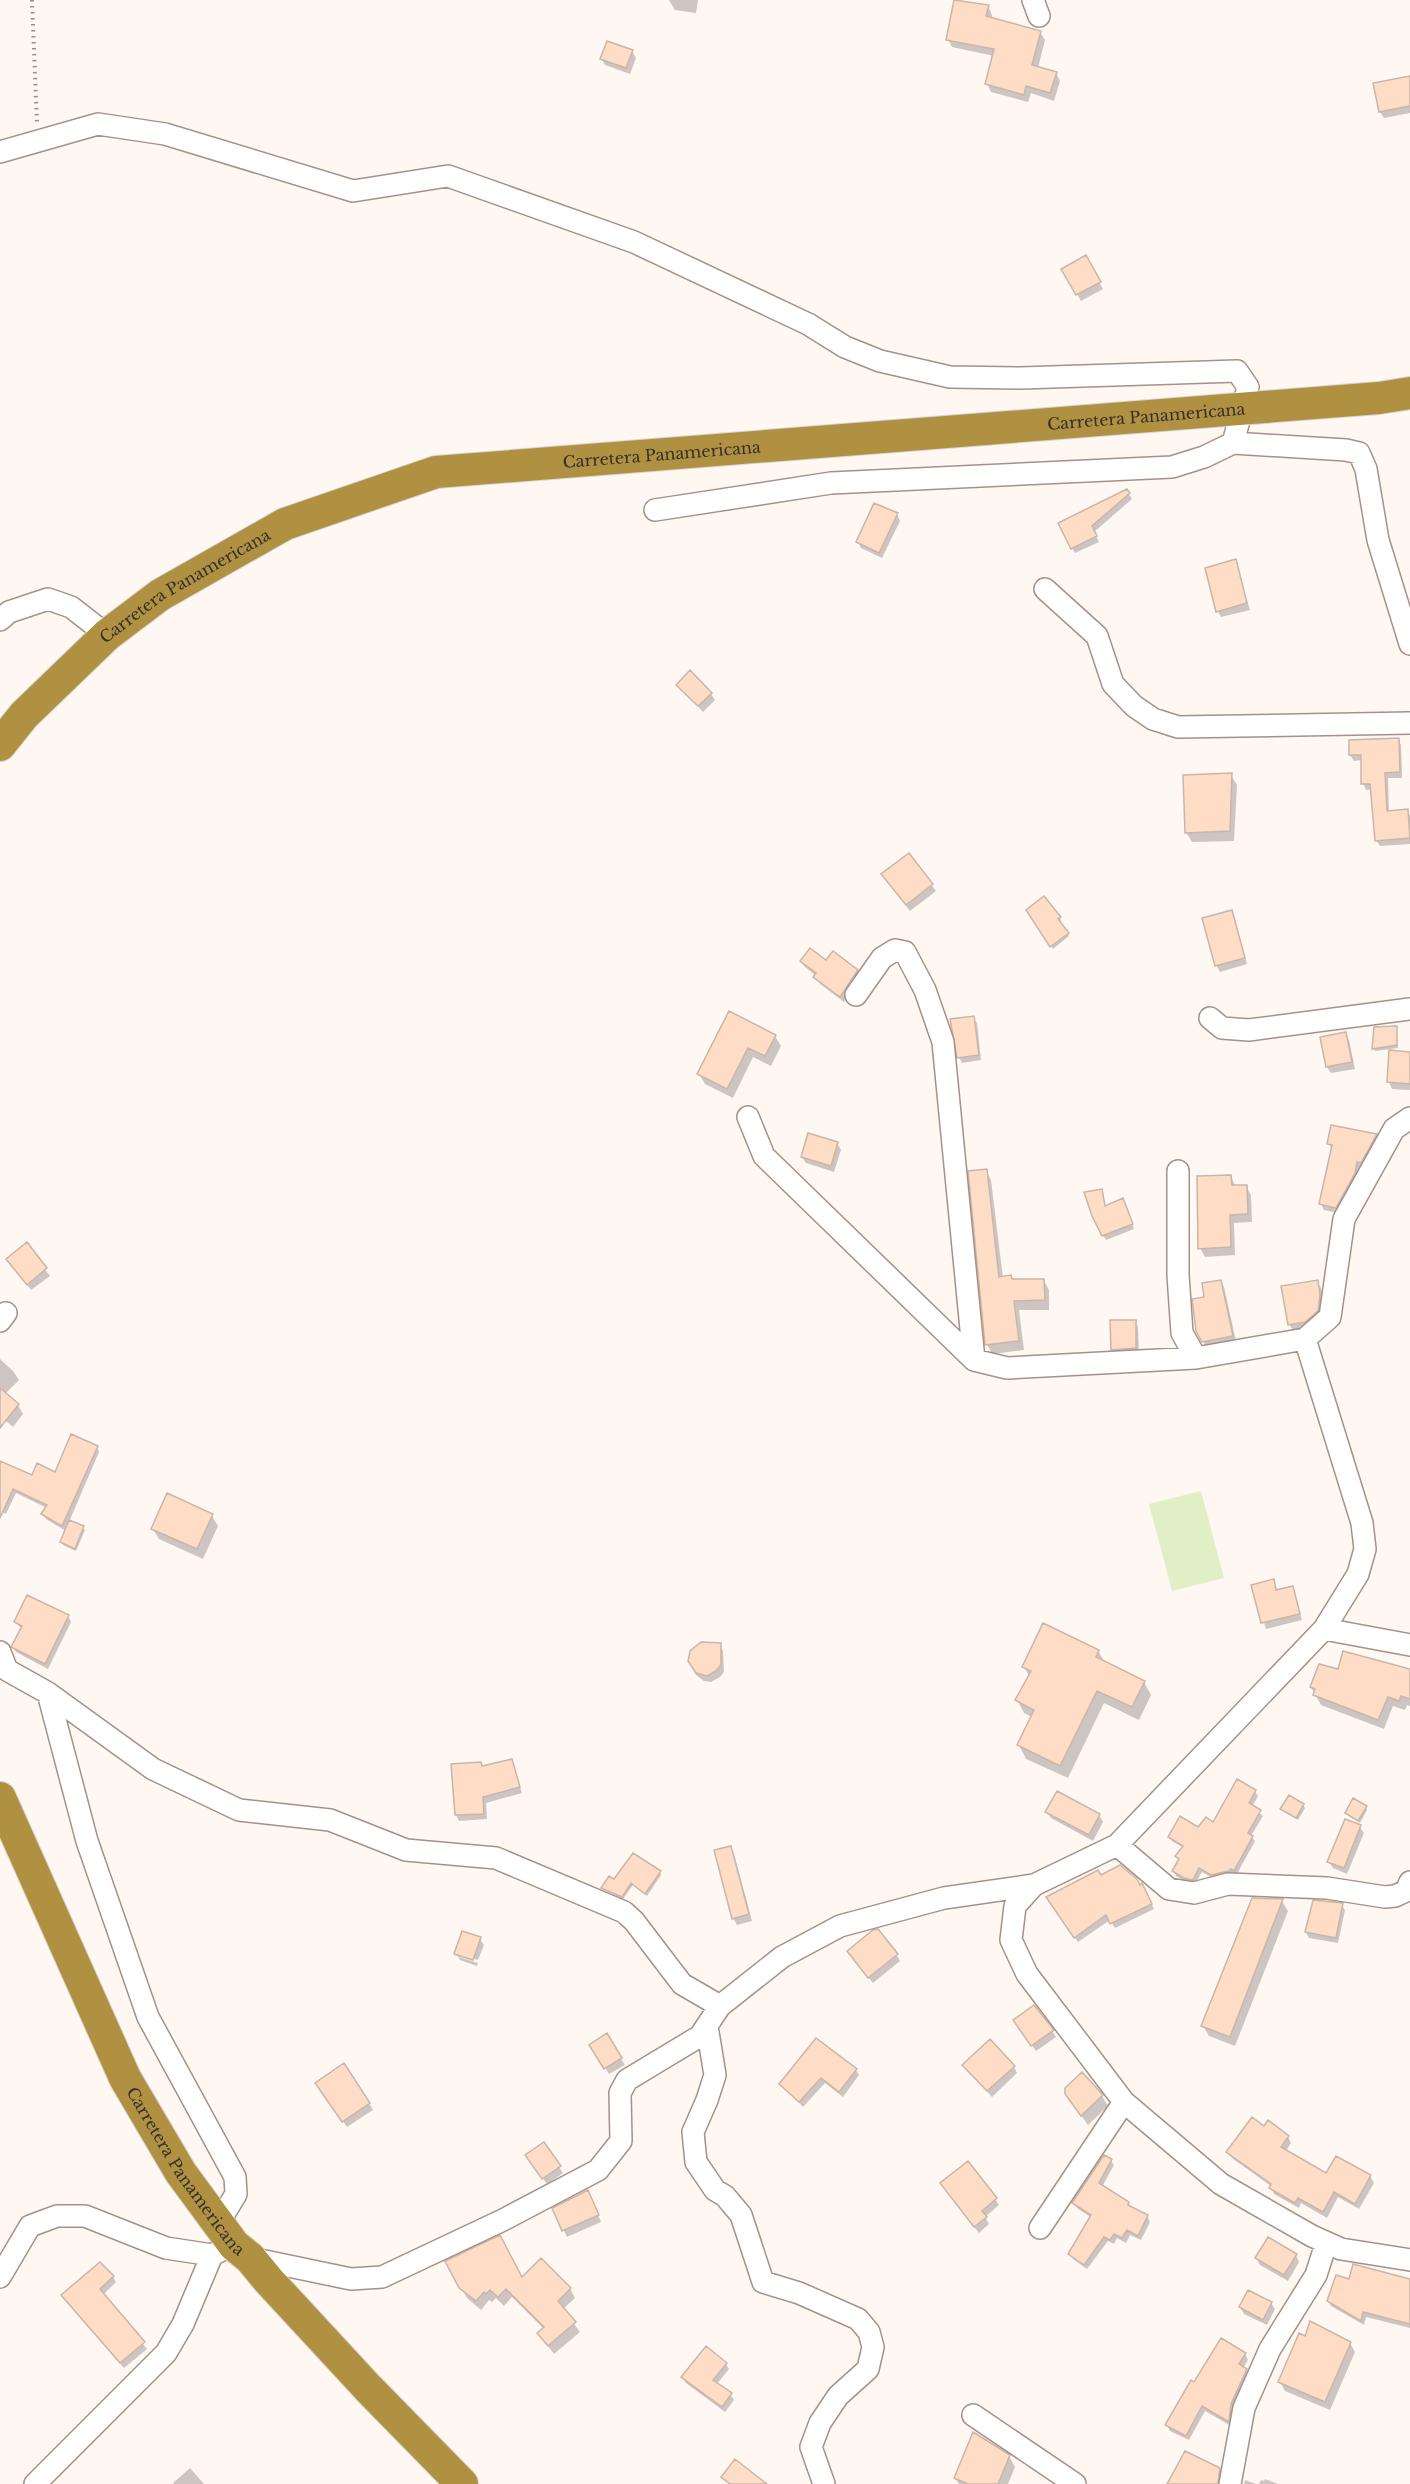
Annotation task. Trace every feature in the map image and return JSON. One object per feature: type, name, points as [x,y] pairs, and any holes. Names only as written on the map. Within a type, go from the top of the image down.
[{"type":"highway","name":"Carretera Panamericana","points":[[0,745],[24,715],[107,635],[160,594],[285,524],[436,472],[1379,398],[1410,393]]},
{"type":"highway","name":"Carretera Panamericana","points":[[0,1798],[125,2078],[181,2173],[229,2246],[269,2281],[360,2380],[462,2484]]},
{"type":"street","points":[[0,152],[40,138],[98,124],[165,134],[353,191],[448,176],[634,242],[808,324],[845,347],[880,362],[950,377],[1021,378],[1237,371],[1248,387],[1233,443]]},
{"type":"street","points":[[655,510],[831,483],[1172,467],[1204,457],[1233,443],[1359,453],[1366,469],[1378,540],[1410,644]]},
{"type":"street","points":[[1045,588],[1097,636],[1113,684],[1134,706],[1153,719],[1178,728],[1410,723]]},
{"type":"street","points":[[0,620],[9,612],[48,599],[71,607],[107,635]]},
{"type":"street","points":[[856,996],[882,957],[895,950],[905,952],[925,990],[943,1042],[974,1360]]},
{"type":"street","points":[[1210,1018],[1222,1028],[1249,1030],[1410,1009]]},
{"type":"street","points":[[748,1117],[764,1156],[974,1360],[1007,1368],[1196,1358],[1305,1339],[1330,1317],[1344,1219],[1394,1129],[1410,1118]]},
{"type":"street","points":[[1178,1171],[1178,1275],[1182,1333],[1196,1358]]},
{"type":"street","points":[[0,2277],[30,2226],[57,2216],[85,2216],[166,2248],[229,2246],[351,2279],[382,2277],[503,2220],[598,2170],[621,2141],[620,2093],[627,2080],[700,2036],[720,2006],[782,1957],[840,1926],[944,1898],[1034,1885],[1117,1845],[1324,1629],[1358,1574],[1365,1549],[1362,1523],[1305,1339]]},
{"type":"street","points":[[1324,1629],[1410,1645]]},
{"type":"street","points":[[0,1652],[7,1670],[48,1693],[153,1769],[239,1810],[330,1820],[406,1850],[496,1858],[624,1912],[634,1921],[682,1984],[720,2006]]},
{"type":"street","points":[[36,2484],[166,2353],[229,2246],[236,2194],[235,2177],[148,2017],[87,1841],[48,1693]]},
{"type":"street","points":[[1117,1845],[1169,1889],[1194,1893],[1228,1884],[1327,1888],[1384,1897],[1395,1896],[1406,1891],[1410,1882]]},
{"type":"street","points":[[1034,1885],[1015,1906],[1011,1940],[1027,1974],[1124,2102],[1221,2184],[1326,2244],[1341,2249],[1410,2260]]},
{"type":"street","points":[[707,2026],[715,2075],[693,2132],[696,2162],[715,2190],[725,2196],[741,2214],[763,2282],[799,2293],[858,2319],[869,2332],[873,2347],[868,2369],[838,2396],[820,2423],[811,2447],[824,2484]]},
{"type":"street","points":[[1040,2228],[1124,2102]]},
{"type":"street","points":[[1230,2484],[1244,2408],[1270,2349],[1316,2275],[1326,2244]]},
{"type":"street","points":[[973,2415],[1075,2484]]},
{"type":"path","points":[[32,0],[35,111],[40,138]]},
{"type":"green space","points":[[1201,1491],[1224,1578],[1172,1591],[1149,1504]]},
{"type":"building","points":[[954,0],[989,5],[986,16],[1041,31],[1032,65],[1057,72],[1050,93],[1026,86],[1024,95],[985,84],[994,49],[946,40]]},
{"type":"building","points":[[607,41],[633,50],[626,68],[600,59]]},
{"type":"building","points":[[1410,76],[1410,106],[1379,112],[1373,83]]},
{"type":"building","points":[[1086,255],[1101,282],[1076,295],[1061,269]]},
{"type":"building","points":[[1127,489],[1130,493],[1092,526],[1097,536],[1071,549],[1058,523]]},
{"type":"building","points":[[874,503],[898,513],[879,553],[856,542]]},
{"type":"building","points":[[1236,559],[1247,603],[1216,612],[1205,568]]},
{"type":"building","points":[[690,670],[712,693],[698,706],[676,685]]},
{"type":"building","points":[[1399,738],[1400,772],[1385,773],[1387,811],[1408,809],[1410,838],[1375,841],[1370,784],[1361,784],[1361,755],[1349,755],[1349,740]]},
{"type":"building","points":[[1232,773],[1230,831],[1185,833],[1183,775]]},
{"type":"building","points":[[909,853],[933,884],[906,905],[881,874]]},
{"type":"building","points":[[1044,896],[1061,917],[1058,919],[1069,933],[1050,947],[1026,910]]},
{"type":"building","points":[[1232,910],[1245,958],[1215,966],[1202,918]]},
{"type":"building","points":[[810,948],[826,960],[833,951],[858,970],[840,997],[813,977],[816,973],[800,961]]},
{"type":"building","points":[[729,1011],[776,1035],[765,1056],[748,1048],[727,1089],[697,1074]]},
{"type":"building","points":[[974,1016],[979,1055],[957,1058],[950,1019]]},
{"type":"building","points":[[1397,1026],[1397,1045],[1372,1049],[1374,1027]]},
{"type":"building","points":[[1346,1032],[1352,1062],[1326,1067],[1320,1037]]},
{"type":"building","points":[[1389,1050],[1410,1052],[1410,1084],[1387,1082]]},
{"type":"building","points":[[1331,1125],[1377,1134],[1361,1163],[1357,1162],[1355,1173],[1336,1208],[1319,1204],[1332,1145],[1327,1144]]},
{"type":"building","points":[[808,1133],[838,1142],[831,1166],[801,1157]]},
{"type":"building","points":[[987,1169],[999,1277],[1011,1275],[1012,1279],[1044,1279],[1045,1300],[1014,1301],[1019,1341],[985,1345],[968,1171]]},
{"type":"building","points":[[1231,1175],[1232,1185],[1247,1185],[1248,1214],[1230,1215],[1231,1247],[1198,1249],[1197,1176]]},
{"type":"building","points":[[1102,1189],[1105,1206],[1123,1198],[1133,1224],[1102,1236],[1084,1192]]},
{"type":"building","points":[[27,1242],[47,1268],[27,1285],[6,1259]]},
{"type":"building","points":[[1221,1280],[1233,1336],[1202,1342],[1196,1331],[1192,1299],[1204,1297],[1202,1283]]},
{"type":"building","points":[[1318,1280],[1320,1295],[1318,1311],[1305,1322],[1288,1325],[1281,1286]]},
{"type":"building","points":[[1110,1320],[1136,1320],[1136,1348],[1111,1350]]},
{"type":"building","points":[[0,1388],[19,1404],[0,1428]]},
{"type":"building","points":[[71,1434],[98,1446],[62,1526],[41,1514],[47,1505],[13,1489],[0,1518],[0,1461],[32,1475],[37,1463],[55,1472]]},
{"type":"building","points":[[167,1493],[213,1514],[197,1549],[151,1529]]},
{"type":"building","points":[[69,1520],[84,1526],[75,1549],[60,1542]]},
{"type":"building","points":[[1274,1579],[1276,1590],[1293,1586],[1300,1614],[1261,1623],[1251,1585]]},
{"type":"building","points":[[27,1595],[69,1615],[45,1664],[11,1647],[22,1626],[14,1622]]},
{"type":"building","points":[[1043,1623],[1099,1650],[1096,1657],[1145,1681],[1132,1707],[1097,1691],[1060,1766],[1017,1745],[1034,1710],[1015,1700],[1031,1671],[1022,1667]]},
{"type":"building","points":[[701,1642],[721,1643],[721,1665],[707,1676],[696,1673],[688,1661],[690,1651]]},
{"type":"building","points":[[1343,1651],[1410,1669],[1410,1699],[1401,1696],[1399,1701],[1388,1697],[1378,1720],[1313,1695],[1315,1689],[1310,1687],[1319,1664],[1338,1669]]},
{"type":"building","points":[[512,1759],[520,1787],[483,1797],[484,1814],[455,1815],[451,1764],[481,1762],[482,1766]]},
{"type":"building","points":[[1237,1779],[1256,1790],[1249,1803],[1261,1810],[1248,1833],[1253,1836],[1234,1871],[1231,1869],[1211,1875],[1199,1868],[1193,1880],[1172,1871],[1179,1859],[1175,1856],[1183,1846],[1168,1837],[1180,1816],[1198,1827],[1206,1817],[1213,1822]]},
{"type":"building","points":[[1057,1791],[1100,1814],[1089,1835],[1045,1812]]},
{"type":"building","points":[[1289,1795],[1304,1804],[1296,1818],[1280,1809]]},
{"type":"building","points":[[1353,1798],[1367,1806],[1358,1821],[1345,1813]]},
{"type":"building","points":[[1345,1819],[1361,1825],[1344,1868],[1327,1862]]},
{"type":"building","points":[[731,1846],[749,1914],[732,1919],[714,1850]]},
{"type":"building","points":[[633,1853],[661,1871],[645,1894],[631,1883],[622,1897],[601,1888],[609,1876],[614,1879]]},
{"type":"building","points":[[1120,1865],[1137,1879],[1140,1885],[1142,1883],[1152,1904],[1110,1924],[1106,1915],[1074,1938],[1046,1897],[1098,1870],[1101,1875]]},
{"type":"building","points":[[1252,1898],[1283,1899],[1230,2037],[1201,2026]]},
{"type":"building","points":[[1313,1900],[1343,1903],[1336,1938],[1305,1932]]},
{"type":"building","points":[[878,1929],[898,1954],[868,1978],[847,1951],[873,1930]]},
{"type":"building","points":[[462,1931],[481,1937],[473,1960],[454,1954]]},
{"type":"building","points":[[1034,2005],[1054,2030],[1031,2046],[1013,2020]]},
{"type":"building","points":[[607,2033],[622,2058],[604,2069],[589,2045]]},
{"type":"building","points":[[816,2038],[857,2069],[839,2092],[821,2078],[799,2102],[779,2084]]},
{"type":"building","points":[[990,2039],[1015,2066],[987,2091],[962,2065]]},
{"type":"building","points":[[344,2063],[370,2103],[342,2122],[315,2083]]},
{"type":"building","points":[[1082,2072],[1103,2095],[1081,2116],[1065,2094],[1065,2088]]},
{"type":"building","points":[[1252,2117],[1264,2126],[1268,2120],[1289,2136],[1281,2147],[1326,2173],[1336,2156],[1371,2175],[1355,2204],[1334,2192],[1323,2212],[1298,2198],[1295,2203],[1269,2188],[1271,2184],[1226,2152]]},
{"type":"building","points":[[544,2142],[561,2166],[542,2179],[525,2155]]},
{"type":"building","points":[[1104,2155],[1112,2159],[1099,2183],[1129,2202],[1128,2205],[1148,2215],[1138,2236],[1127,2230],[1122,2238],[1114,2234],[1110,2240],[1104,2237],[1084,2265],[1068,2254],[1091,2215],[1072,2203]]},
{"type":"building","points":[[968,2161],[997,2198],[982,2211],[987,2217],[974,2227],[940,2183]]},
{"type":"building","points":[[588,2190],[599,2215],[562,2231],[552,2208]]},
{"type":"building","points":[[500,2235],[522,2277],[541,2258],[571,2288],[558,2301],[576,2322],[548,2346],[537,2333],[544,2327],[506,2289],[498,2297],[490,2290],[486,2294],[484,2292],[476,2301],[459,2288],[445,2261]]},
{"type":"building","points":[[1268,2237],[1297,2254],[1284,2275],[1255,2258]]},
{"type":"building","points":[[100,2262],[114,2276],[100,2289],[145,2342],[120,2363],[61,2295]]},
{"type":"building","points":[[1353,2264],[1410,2279],[1410,2324],[1363,2312],[1361,2321],[1327,2301],[1336,2275],[1349,2279]]},
{"type":"building","points":[[1248,2290],[1272,2302],[1263,2320],[1239,2307]]},
{"type":"building","points":[[1310,2321],[1351,2342],[1325,2402],[1278,2382],[1299,2333],[1305,2336]]},
{"type":"building","points":[[1221,2338],[1246,2353],[1239,2364],[1247,2369],[1231,2404],[1229,2422],[1202,2406],[1186,2436],[1165,2425],[1191,2380],[1194,2382]]},
{"type":"building","points":[[706,2346],[727,2363],[713,2380],[732,2393],[722,2407],[681,2377]]},
{"type":"building","points":[[973,2432],[1010,2455],[998,2484],[968,2484],[954,2478]]},
{"type":"building","points":[[1185,2451],[1220,2468],[1218,2484],[1167,2484]]},
{"type":"building","points":[[735,2459],[767,2484],[730,2484],[721,2477]]}]
